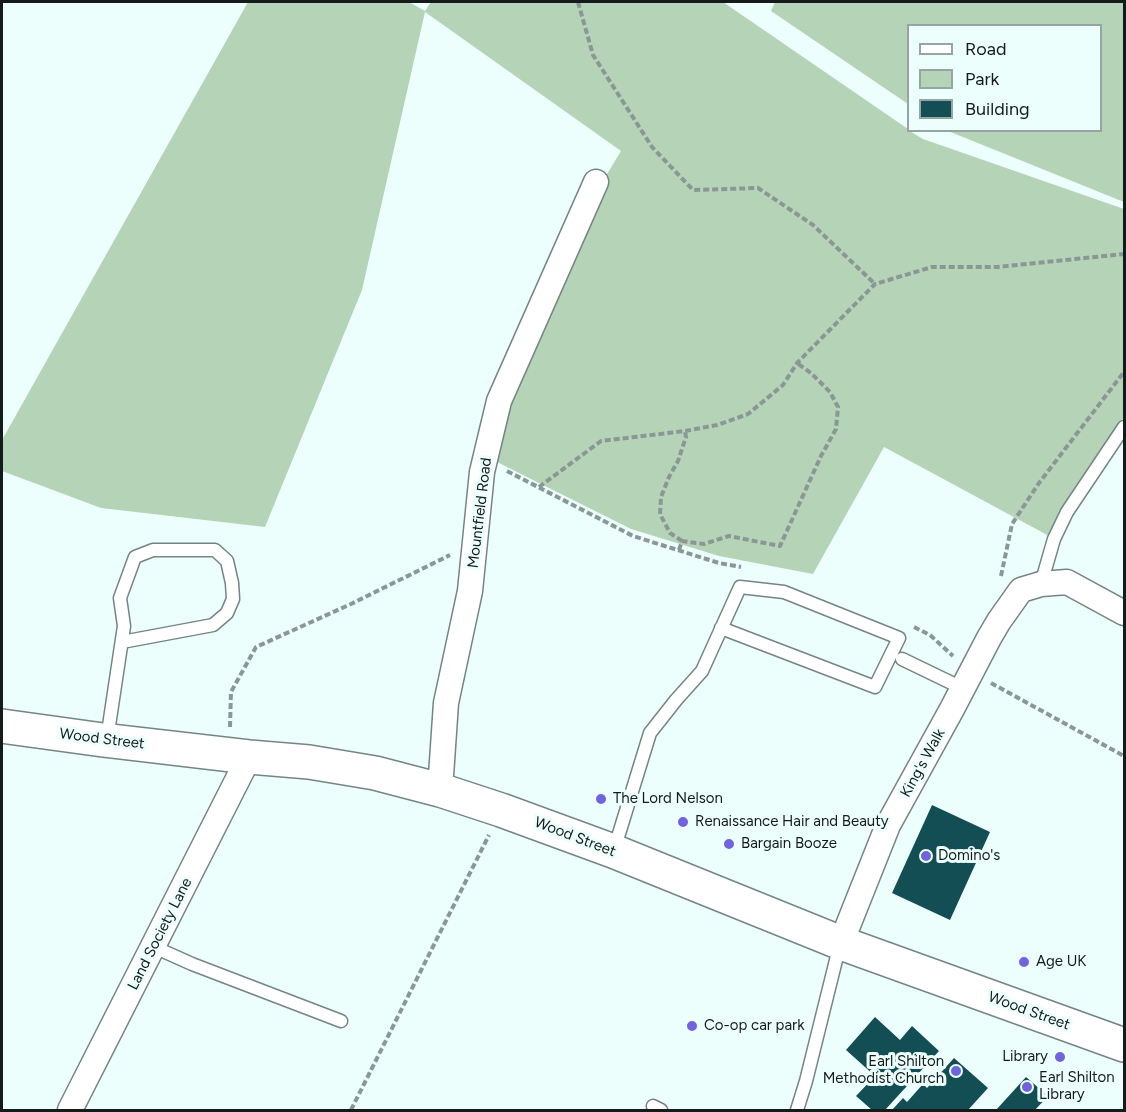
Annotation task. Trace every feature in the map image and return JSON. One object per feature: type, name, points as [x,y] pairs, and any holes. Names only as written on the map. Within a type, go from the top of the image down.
[{"type":"street","name":"Mountfield Road","points":[[440,790],[446,704],[470,591],[482,472],[499,401],[596,182]]},
{"type":"street","points":[[1020,586],[1067,582],[1125,613]]},
{"type":"street","name":"King's Walk","points":[[841,943],[888,825],[988,638],[1020,586]]},
{"type":"street","name":"Wood Street","points":[[2,726],[239,756],[309,762],[375,773],[440,790],[613,851],[841,943],[1125,1045]]},
{"type":"street","name":"Land Society Lane","points":[[70,1110],[154,946],[239,756]]},
{"type":"lane","points":[[1020,586],[1054,539],[1067,512],[1125,427]]},
{"type":"lane","points":[[107,740],[124,626],[120,598],[135,557],[153,550],[215,550],[227,561],[233,599],[227,613],[213,625],[122,642]]},
{"type":"lane","points":[[613,851],[650,734],[702,671],[721,628],[740,587],[784,592],[899,638],[874,687],[721,628]]},
{"type":"lane","points":[[902,659],[963,688]]},
{"type":"lane","points":[[797,1110],[841,943]]},
{"type":"lane","points":[[154,946],[192,964],[341,1021]]},
{"type":"path","points":[[578,2],[593,55],[652,147],[693,190],[758,188],[813,225],[875,284]]},
{"type":"path","points":[[539,488],[601,441],[685,431],[717,425],[748,414],[783,385],[797,363],[875,284],[932,267],[997,267],[1125,254]]},
{"type":"path","points":[[685,431],[686,437],[678,461],[661,497],[660,514],[670,532],[682,541],[704,544],[729,536],[780,546],[821,456],[836,429],[838,407],[830,392],[797,363]]},
{"type":"path","points":[[1020,586],[1012,524],[1040,483],[1125,372]]},
{"type":"path","points":[[679,550],[682,541]]},
{"type":"path","points":[[239,756],[231,693],[256,647],[351,604],[475,543]]},
{"type":"path","points":[[351,1110],[501,810]]},
{"type":"green space","points":[[248,2],[409,2],[425,11],[431,2],[723,2],[907,128],[907,132],[1124,209],[1124,417],[1066,501],[1049,536],[884,447],[813,574],[719,556],[631,529],[489,458],[503,404],[601,184],[621,151],[425,12],[362,290],[265,527],[101,508],[2,471],[2,440]]},
{"type":"green space","points":[[775,2],[1124,2],[1124,202],[950,132],[1102,132],[1102,24],[907,24],[907,103],[771,11]]},
{"type":"building","points":[[932,805],[990,832],[950,920],[892,893]]},
{"type":"building","points":[[875,1017],[900,1040],[912,1026],[939,1051],[885,1110],[872,1110],[856,1096],[875,1076],[846,1050]]},
{"type":"building","name":"Earl Shilton Methodist Church","points":[[954,1058],[988,1088],[968,1110],[892,1110],[903,1098],[907,1102],[923,1084],[927,1088]]},
{"type":"building","name":"Earl Shilton Library","points":[[1026,1077],[1048,1096],[1035,1110],[996,1110]]},
{"type":"place","name":"The Lord Nelson","points":[[601,799]]},
{"type":"place","name":"Renaissance Hair and Beauty","points":[[683,822]]},
{"type":"place","name":"Bargain Booze","points":[[729,844]]},
{"type":"place","name":"Domino's","points":[[926,856]]},
{"type":"place","name":"Age UK","points":[[1024,962]]},
{"type":"place","name":"Co-op car park","points":[[692,1026]]},
{"type":"place","name":"Library","points":[[1060,1057]]},
{"type":"place","name":"Earl Shilton Methodist Church","points":[[956,1071]]},
{"type":"place","name":"Earl Shilton Library","points":[[1027,1087]]}]
